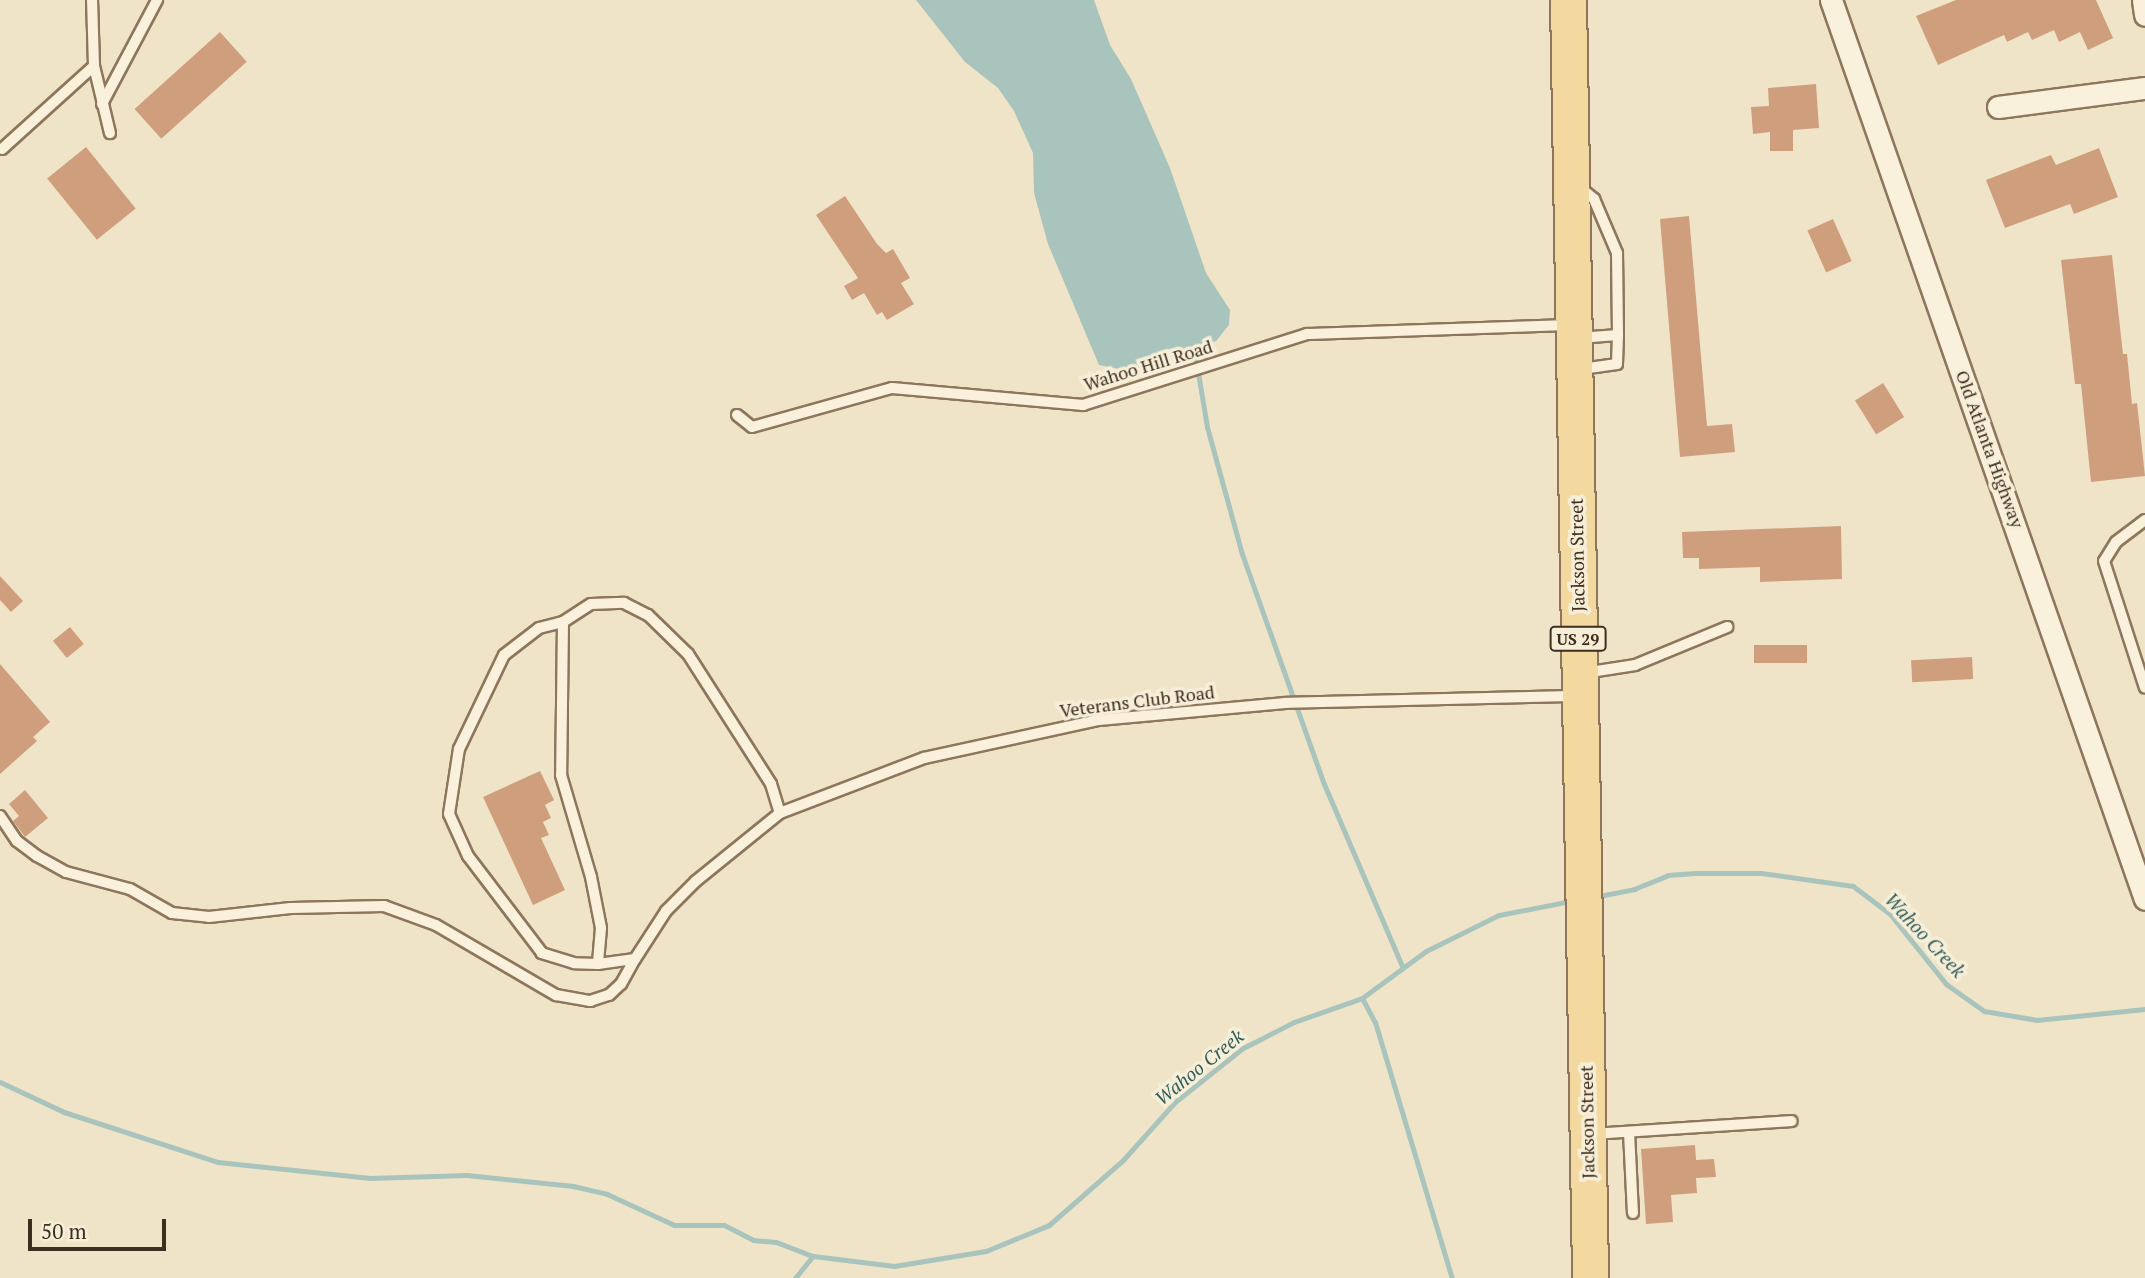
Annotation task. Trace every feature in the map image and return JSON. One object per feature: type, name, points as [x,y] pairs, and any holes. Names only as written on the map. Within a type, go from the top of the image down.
[{"type":"main road","name":"Jackson Street","points":[[1567,0],[1573,183],[1578,685],[1590,1278]]},
{"type":"street","name":"Old Atlanta Highway","points":[[1831,0],[2145,899]]},
{"type":"street","points":[[2143,0],[2145,15]]},
{"type":"street","points":[[1998,107],[2145,88]]},
{"type":"lane","points":[[92,0],[94,66],[110,133]]},
{"type":"lane","points":[[102,104],[157,0]]},
{"type":"lane","points":[[2,149],[94,66]]},
{"type":"lane","points":[[1573,183],[1594,199],[1617,253],[1617,364],[1575,344]]},
{"type":"lane","name":"Wahoo Hill Road","points":[[737,415],[752,427],[892,388],[1083,405],[1307,334],[1575,344]]},
{"type":"lane","points":[[1575,344],[1618,335]]},
{"type":"lane","points":[[2145,520],[2116,542],[2104,561],[2145,688]]},
{"type":"lane","points":[[635,959],[574,964],[542,953],[468,856],[449,814],[459,748],[504,655],[538,628],[563,622],[591,604],[624,603],[648,615],[688,654],[771,784],[780,813]]},
{"type":"lane","points":[[563,622],[561,775],[594,890],[601,928],[598,964]]},
{"type":"lane","name":"Veterans Club Road","points":[[0,816],[17,841],[37,856],[66,872],[130,889],[172,913],[209,916],[290,908],[384,906],[436,925],[556,995],[590,1001],[609,995],[621,984],[666,911],[740,842],[780,813],[924,758],[1098,720],[1285,703],[1578,685],[1727,627]]},
{"type":"lane","points":[[1587,1135],[1792,1121]]},
{"type":"lane","points":[[1629,1132],[1633,1213]]},
{"type":"water","points":[[916,0],[1094,0],[1110,45],[1131,79],[1170,168],[1206,273],[1230,310],[1229,325],[1216,341],[1130,371],[1099,365],[1048,244],[1034,193],[1033,153],[1014,111],[998,88],[965,62]]},
{"type":"building","points":[[1956,0],[2096,0],[2113,38],[2088,50],[2080,32],[2059,42],[2054,30],[2032,40],[2028,32],[2007,42],[2004,35],[1938,65],[1916,16]]},
{"type":"building","points":[[220,32],[247,62],[161,139],[135,109]]},
{"type":"building","points":[[1816,84],[1819,128],[1793,130],[1793,151],[1770,151],[1770,132],[1753,134],[1751,107],[1769,106],[1768,88]]},
{"type":"building","points":[[86,147],[136,208],[97,240],[47,178]]},
{"type":"building","points":[[2099,148],[2118,197],[2074,214],[2070,204],[2005,228],[1986,180],[2051,155],[2056,165]]},
{"type":"building","points":[[845,196],[877,244],[886,253],[893,249],[910,278],[901,283],[914,304],[887,320],[882,312],[877,315],[864,293],[852,300],[844,286],[858,278],[816,215]]},
{"type":"building","points":[[1689,216],[1707,426],[1732,424],[1735,452],[1680,457],[1660,219]]},
{"type":"building","points":[[1833,219],[1852,261],[1826,272],[1807,230]]},
{"type":"building","points":[[2112,255],[2123,354],[2127,354],[2132,404],[2137,403],[2145,476],[2091,482],[2081,384],[2075,384],[2061,260]]},
{"type":"building","points":[[1883,383],[1904,417],[1876,434],[1855,400]]},
{"type":"building","points":[[1841,526],[1842,579],[1760,582],[1760,567],[1699,569],[1699,558],[1683,558],[1682,532]]},
{"type":"building","points":[[0,576],[23,601],[11,612],[0,600]]},
{"type":"building","points":[[70,627],[84,644],[67,658],[53,641]]},
{"type":"building","points":[[1754,645],[1807,645],[1807,663],[1754,663]]},
{"type":"building","points":[[1972,657],[1973,679],[1912,682],[1911,660]]},
{"type":"building","points":[[0,664],[50,722],[33,737],[37,741],[0,774]]},
{"type":"building","points":[[540,771],[554,800],[545,805],[551,818],[543,822],[549,835],[541,838],[565,890],[533,905],[483,797]]},
{"type":"building","points":[[25,790],[48,818],[25,837],[13,821],[19,816],[9,804]]},
{"type":"building","points":[[1695,1145],[1696,1160],[1714,1159],[1716,1177],[1696,1178],[1697,1193],[1671,1195],[1673,1222],[1646,1224],[1641,1149]]},
{"type":"waterway","points":[[1194,349],[1207,427],[1242,554],[1324,784],[1403,968]]},
{"type":"waterway","name":"Wahoo Creek","points":[[1599,896],[1634,889],[1668,875],[1695,873],[1761,873],[1853,886],[1890,914],[1946,984],[1984,1011],[2037,1020],[2145,1009]]},
{"type":"waterway","name":"Wahoo Creek","points":[[0,1082],[64,1112],[218,1162],[370,1178],[467,1175],[573,1186],[607,1194],[674,1225],[724,1225],[753,1240],[776,1242],[813,1256],[894,1266],[986,1251],[1049,1225],[1123,1160],[1175,1102],[1243,1048],[1294,1022],[1362,998],[1426,951],[1499,915],[1565,902]]},
{"type":"waterway","points":[[1362,998],[1375,1022],[1452,1278]]},
{"type":"waterway","name":"Wahoo Creek","points":[[795,1278],[813,1256]]}]
